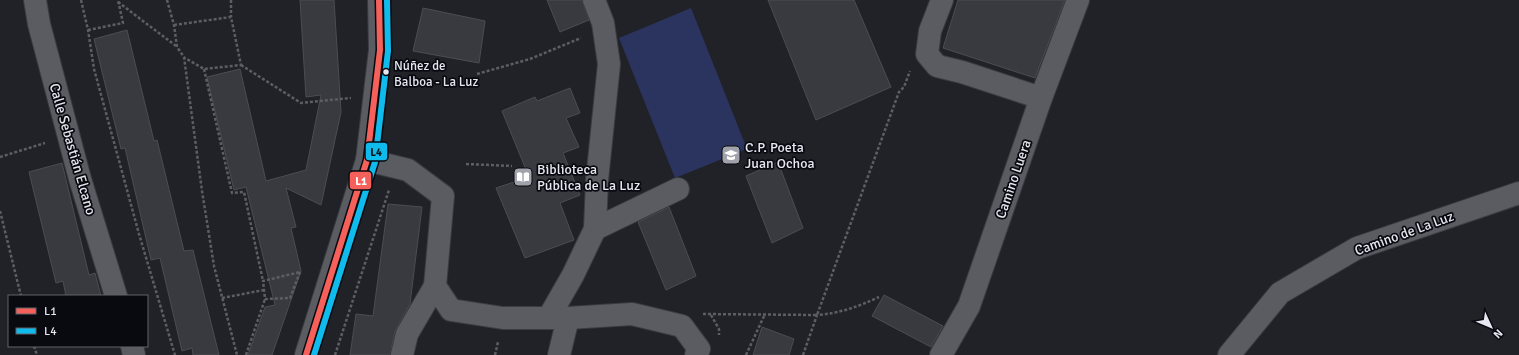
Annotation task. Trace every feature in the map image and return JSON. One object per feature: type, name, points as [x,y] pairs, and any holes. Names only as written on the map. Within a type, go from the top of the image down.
[{"type":"street","name":"Calle Sebastián Elcano","points":[[35,0],[39,24],[80,179],[116,295]]},
{"type":"street","points":[[306,355],[368,160],[380,50],[379,0]]},
{"type":"street","points":[[559,355],[558,317],[572,275],[595,229],[598,173],[609,64],[604,23],[594,0]]},
{"type":"street","points":[[942,0],[930,31],[927,54],[937,66],[962,72],[1041,98]]},
{"type":"street","name":"Camino Luera","points":[[941,355],[969,306],[1041,98],[1078,0]]},
{"type":"street","points":[[368,160],[408,170],[443,196],[435,286],[407,334],[402,355]]},
{"type":"street","points":[[595,229],[678,189]]},
{"type":"street","name":"Camino de La Luz","points":[[1229,355],[1280,293],[1357,248],[1519,193]]},
{"type":"street","points":[[435,286],[451,310],[503,318],[632,314],[682,326],[698,349],[696,355]]},
{"type":"path","points":[[81,0],[88,30],[94,69],[139,234],[175,355]]},
{"type":"path","points":[[167,0],[174,25],[176,47]]},
{"type":"path","points":[[231,0],[231,17],[241,66]]},
{"type":"path","points":[[88,30],[123,23],[118,1]]},
{"type":"path","points":[[118,1],[176,47],[184,57],[204,69],[241,66],[301,103],[375,95]]},
{"type":"path","points":[[174,25],[231,17]]},
{"type":"path","points":[[477,74],[530,59],[604,28]]},
{"type":"path","points":[[184,57],[202,191],[214,266],[237,355]]},
{"type":"path","points":[[204,69],[232,194],[244,192],[263,281],[265,299],[246,355]]},
{"type":"path","points":[[803,355],[816,315],[899,92],[904,87],[911,69]]},
{"type":"path","points":[[0,157],[52,140]]},
{"type":"path","points":[[466,164],[512,166]]},
{"type":"path","points":[[335,355],[397,167]]},
{"type":"path","points":[[0,211],[21,295]]},
{"type":"path","points":[[263,281],[300,272],[290,298],[265,299]]},
{"type":"path","points":[[222,298],[264,290]]},
{"type":"path","points":[[697,314],[816,315],[844,311],[858,307],[879,297]]},
{"type":"path","points":[[746,355],[765,314]]},
{"type":"shaded area","points":[[691,8],[747,149],[675,178],[619,38]]},
{"type":"building","points":[[300,0],[334,0],[341,112],[321,205],[286,188],[296,227],[291,228],[301,271],[272,355],[248,355],[265,307],[275,305],[246,187],[234,190],[207,77],[240,69],[266,181],[306,170],[321,95],[306,97]]},
{"type":"building","points":[[547,0],[582,0],[589,20],[560,32]]},
{"type":"building","points":[[768,0],[854,0],[891,87],[816,120]]},
{"type":"building","points":[[958,0],[1065,0],[1035,78],[943,48]]},
{"type":"building","points":[[423,8],[485,21],[479,63],[413,51]]},
{"type":"building","points":[[127,30],[154,141],[157,140],[184,251],[193,250],[219,355],[193,355],[192,348],[182,351],[160,258],[151,260],[125,148],[121,149],[94,39]]},
{"type":"building","points":[[570,88],[580,113],[566,118],[579,147],[563,153],[580,195],[560,203],[574,240],[525,258],[496,188],[529,177],[502,111],[535,97],[537,101]]},
{"type":"building","points":[[778,162],[803,228],[772,243],[746,176]]},
{"type":"building","points":[[62,163],[89,275],[95,273],[101,295],[66,295],[63,281],[56,283],[29,172]]},
{"type":"building","points":[[388,204],[422,207],[410,304],[395,331],[390,355],[350,355],[356,314],[373,316]]},
{"type":"building","points":[[669,207],[696,276],[666,290],[638,222]]},
{"type":"building","points":[[884,295],[943,326],[931,347],[872,316]]},
{"type":"building","points":[[762,327],[794,339],[789,355],[753,355]]},
{"type":"transit line","name":"L1","points":[[306,355],[367,160],[380,50],[379,0]]},
{"type":"transit line","name":"L4","points":[[314,355],[375,162],[388,51],[387,0]]},
{"type":"place","name":"Núñez de Balboa - La Luz","points":[[386,72]]},
{"type":"place","name":"C.P. Poeta Juan Ochoa","points":[[731,155]]},
{"type":"place","name":"Biblioteca Pública de La Luz","points":[[523,177]]}]
